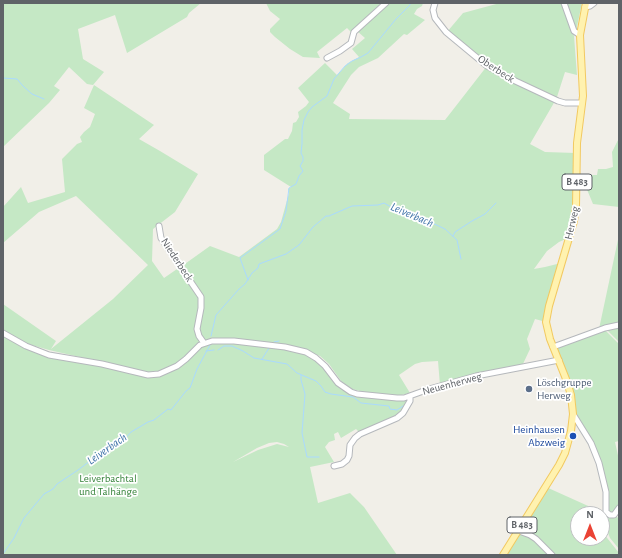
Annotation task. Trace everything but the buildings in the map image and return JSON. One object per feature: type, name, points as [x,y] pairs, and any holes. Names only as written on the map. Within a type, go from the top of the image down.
[{"type":"main road","name":"Herweg","points":[[573,414],[569,389],[559,360],[547,333],[547,316],[574,221],[576,206],[577,143],[583,87],[580,35],[586,5]]},
{"type":"main road","name":"B 483","points":[[504,555],[565,453],[572,431],[573,414]]},
{"type":"street","points":[[327,58],[351,43],[354,32],[386,3]]},
{"type":"street","name":"Oberbeck","points":[[435,3],[433,10],[435,18],[446,32],[487,66],[558,101],[565,103],[582,103]]},
{"type":"street","points":[[564,3],[574,31],[580,35]]},
{"type":"street","points":[[586,5],[594,3]]},
{"type":"street","name":"Niederbeck","points":[[159,226],[161,238],[199,293],[202,302],[197,329],[199,336],[204,343]]},
{"type":"street","points":[[553,347],[605,328],[619,325]]},
{"type":"street","points":[[3,333],[26,346],[48,354],[102,364],[148,375],[159,374],[177,366],[200,345],[212,341],[234,341],[297,350],[311,355],[320,361],[338,383],[351,392],[362,395],[397,398],[410,396]]},
{"type":"street","name":"Neuenherweg","points":[[334,466],[342,464],[347,460],[350,456],[350,444],[360,434],[404,413],[410,401],[410,396],[476,376],[559,360]]},
{"type":"street","points":[[573,414],[596,454],[605,487],[606,512],[610,515],[614,515],[619,508]]},
{"type":"street","points":[[518,531],[530,535],[536,539],[552,555]]},
{"type":"green space","points":[[3,3],[201,3],[189,13],[187,17],[127,53],[115,15],[78,29],[83,59],[104,72],[93,85],[87,84],[69,67],[54,86],[60,90],[49,103],[3,147]]},
{"type":"green space","points":[[266,3],[386,3],[352,33],[347,28],[317,52],[320,58],[303,57],[290,49],[270,32],[270,29],[280,19],[270,11]]},
{"type":"green space","name":"Leiverbachtal und Talhänge","points":[[388,3],[423,3],[414,14],[425,20],[407,35],[404,34],[378,58],[359,67],[351,75],[333,103],[350,114],[349,119],[445,120],[487,66],[555,101],[530,144],[545,152],[576,153],[576,206],[568,238],[559,242],[547,251],[534,269],[561,263],[546,322],[535,319],[527,339],[530,349],[522,366],[440,385],[438,361],[422,362],[415,364],[399,375],[410,393],[397,396],[372,393],[409,399],[403,413],[360,433],[356,429],[341,438],[338,432],[334,434],[335,440],[329,442],[325,447],[334,462],[310,467],[318,503],[350,493],[364,507],[397,555],[3,555],[3,334],[48,356],[161,375],[207,343],[206,340],[200,335],[198,329],[203,308],[197,287],[182,266],[210,246],[239,257],[277,229],[281,222],[289,193],[288,189],[291,187],[264,170],[264,155],[285,139],[288,139],[292,131],[293,123],[296,122],[299,117],[298,112],[309,102],[298,88],[325,63],[337,75],[348,63],[359,57],[352,49],[365,38],[357,31]],"holes":[[[307,351],[320,356],[329,364],[341,381],[352,389],[366,392],[343,389],[317,360],[306,354]],[[277,442],[289,447],[277,444],[258,450],[233,462],[269,443]]]},
{"type":"green space","points":[[500,3],[563,3],[574,36],[577,75],[565,72],[556,100],[498,72],[447,32],[463,13]]},
{"type":"green space","points":[[565,3],[582,3],[576,31]]},
{"type":"green space","points":[[94,85],[154,125],[139,139],[198,174],[175,212],[153,229],[152,261],[164,278],[180,267],[200,297],[196,330],[201,342],[180,362],[154,374],[28,344],[3,330],[3,304],[56,341],[51,349],[113,299],[148,265],[76,196],[39,212],[3,243],[3,207],[21,187],[28,203],[65,192],[62,159],[77,144],[82,142],[80,137],[90,127],[95,114],[84,108]]},
{"type":"green space","points":[[619,138],[619,207],[593,204],[581,175],[597,175],[598,169],[613,167],[612,152]]},
{"type":"green space","points":[[619,235],[619,324],[599,329]]},
{"type":"green space","points":[[619,325],[619,342],[606,329]]},
{"type":"green space","points":[[604,329],[619,344],[619,441],[615,442],[619,460],[619,507],[614,515],[610,514],[610,506],[606,506],[600,463],[573,413],[572,402],[554,347]]},
{"type":"green space","points":[[546,487],[588,506],[570,506],[570,546],[610,546],[610,542],[619,555],[504,555]]},
{"type":"green space","points":[[614,516],[619,518],[619,549],[610,538],[610,517]]},
{"type":"waterway","points":[[248,280],[240,258],[280,229],[286,211],[289,188],[296,184],[303,171],[300,166],[303,161],[301,153],[302,130],[304,120],[308,112],[312,107],[327,96],[334,79],[345,66],[368,53],[396,19],[410,5],[410,3]]},
{"type":"waterway","points":[[3,78],[17,79],[32,94],[44,99]]},
{"type":"waterway","name":"Leiverbach","points":[[211,336],[216,315],[245,284],[252,273],[258,268],[259,264],[286,254],[299,245],[313,227],[326,216],[352,206],[378,205],[384,203],[393,208],[405,210],[445,229],[457,240],[461,259]]},
{"type":"waterway","points":[[453,236],[455,232],[485,214],[496,203]]},
{"type":"waterway","points":[[274,342],[279,341]]},
{"type":"waterway","name":"Leiverbach","points":[[3,554],[14,538],[24,518],[44,494],[53,489],[57,484],[98,455],[105,453],[112,446],[123,441],[131,432],[154,420],[168,409],[171,410],[190,388],[197,369],[210,345]]},
{"type":"waterway","points":[[218,350],[224,346],[232,346],[254,358],[287,364],[297,373],[316,381],[325,392],[331,394],[353,397],[361,403],[389,406],[390,409],[397,410],[403,406]]},
{"type":"waterway","points":[[262,359],[269,348]]},
{"type":"waterway","name":"Leiverbach","points":[[206,351],[214,350]]},
{"type":"waterway","points":[[301,375],[305,394],[302,433],[307,457],[319,457]]},
{"type":"place","name":"Löschgruppe Herweg","points":[[529,389]]},
{"type":"place","name":"Heinhausen Abzweig","points":[[573,436]]}]
